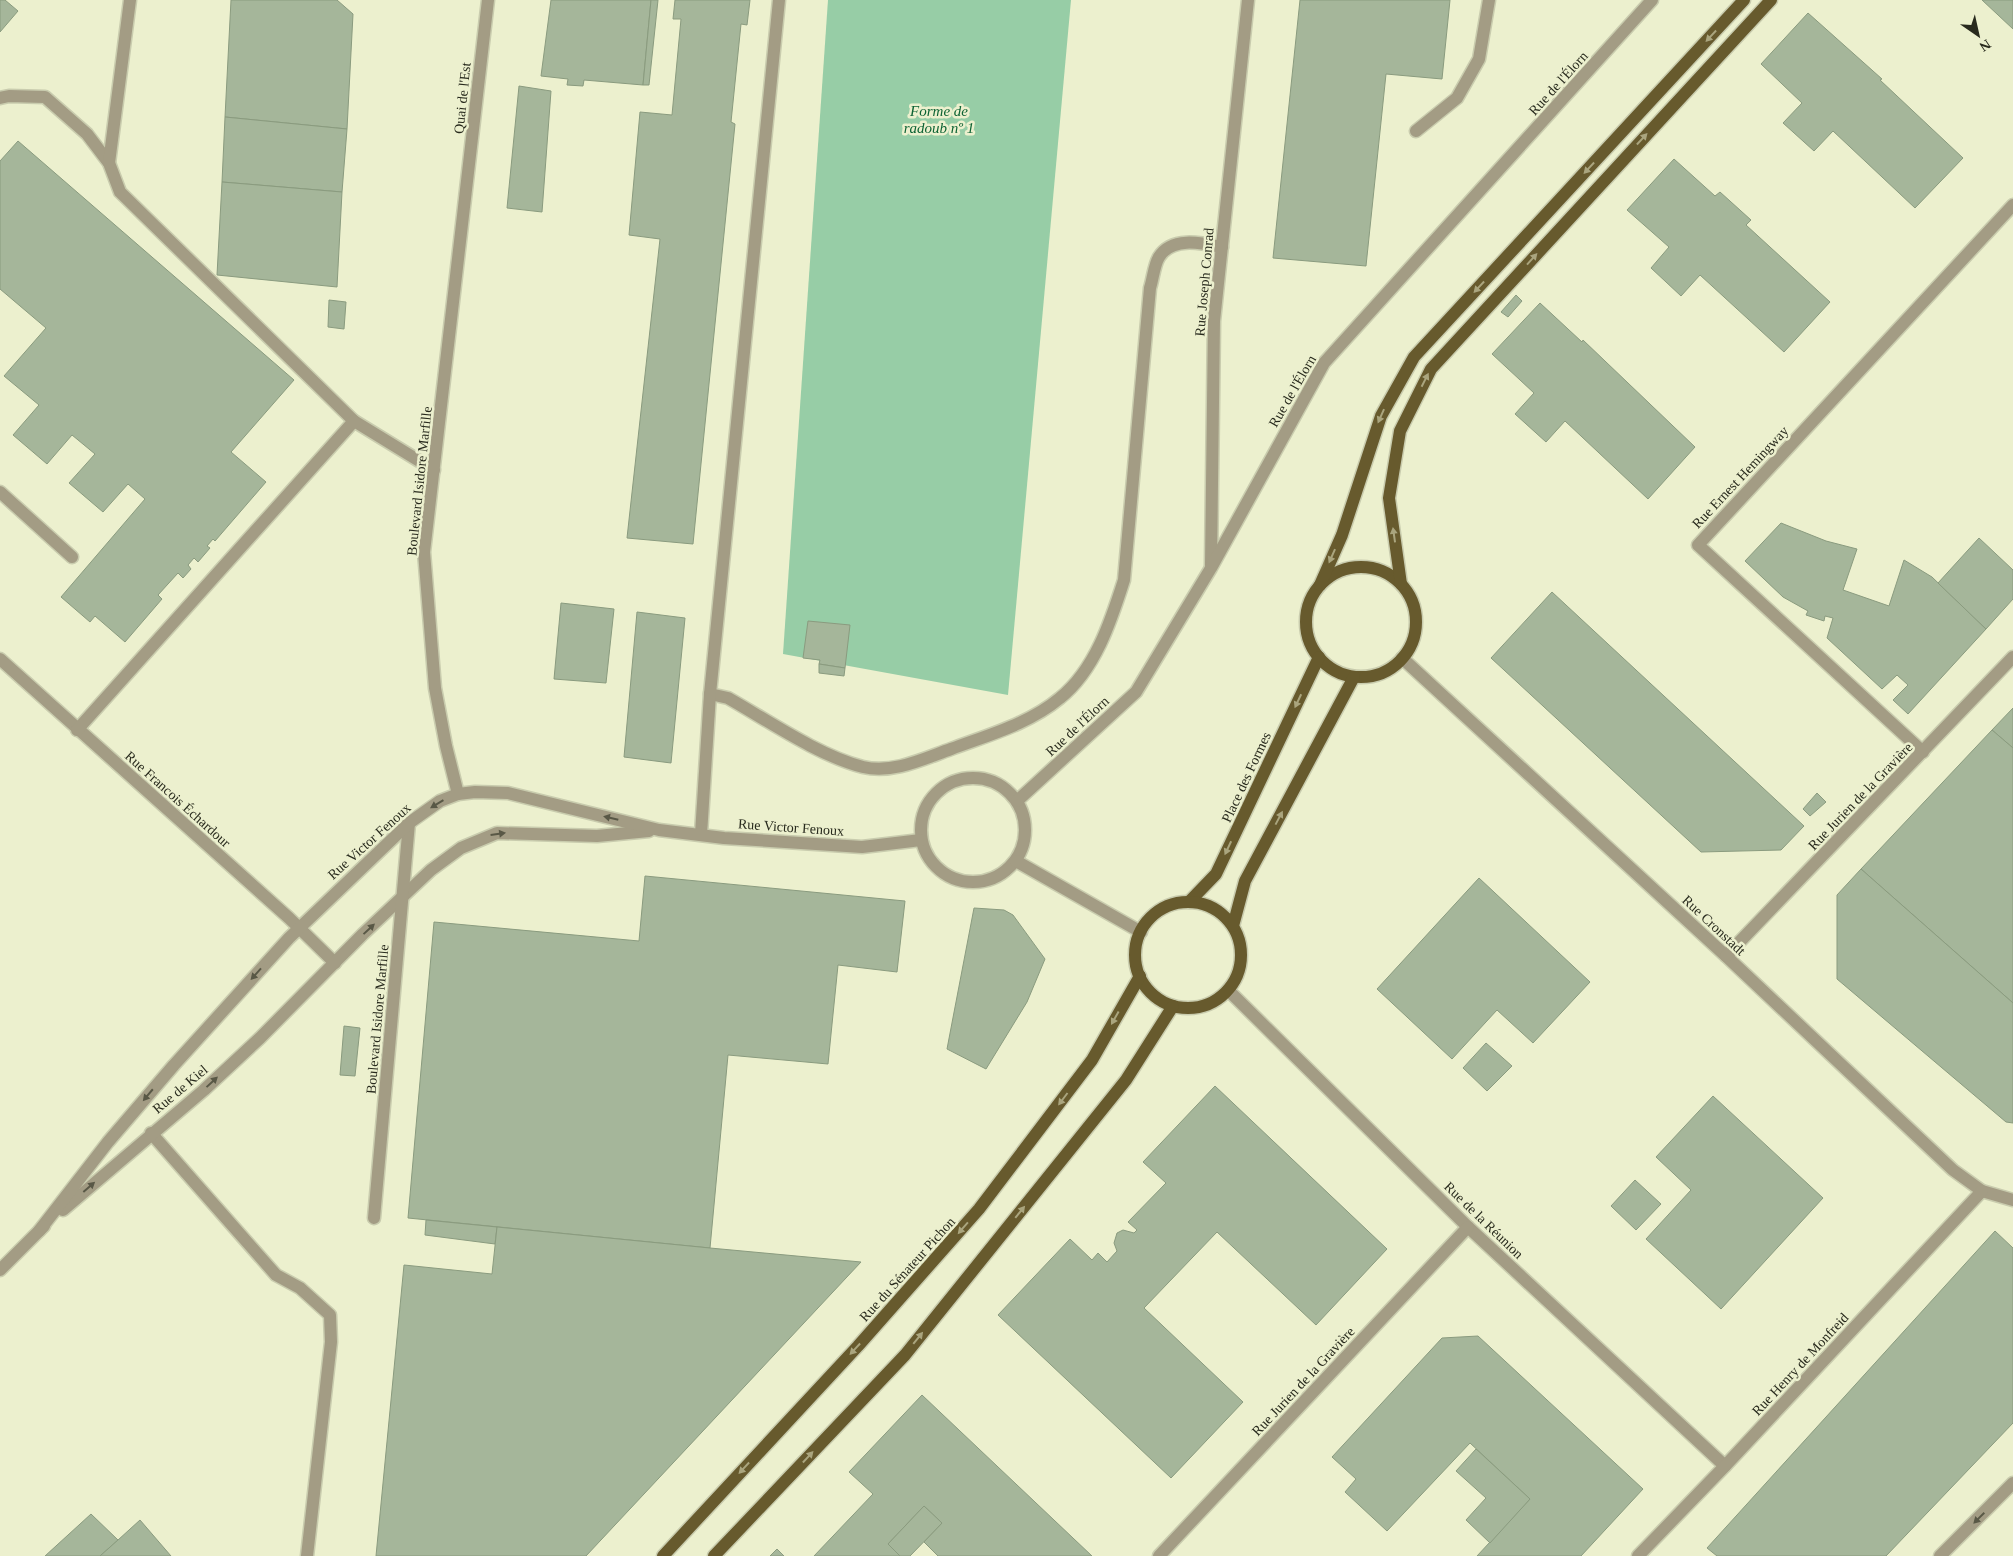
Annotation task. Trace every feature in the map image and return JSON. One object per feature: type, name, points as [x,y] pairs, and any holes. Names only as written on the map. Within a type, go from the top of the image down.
[{"type":"main road","points":[[1320,585],[1334,573],[1351,567],[1370,567],[1387,573],[1401,584],[1413,601],[1416,621],[1413,641],[1402,658],[1388,670],[1372,676],[1354,677],[1334,670],[1318,657],[1309,640],[1305,621],[1309,602],[1320,585],[1342,535],[1380,416],[1414,357],[1744,0]]},
{"type":"main road","points":[[1401,584],[1389,498],[1400,431],[1431,369],[1771,0]]},
{"type":"main road","name":"Place des Formes","points":[[1189,902],[1216,874],[1318,657]]},
{"type":"main road","points":[[1233,926],[1245,880],[1354,677]]},
{"type":"main road","points":[[1189,902],[1206,905],[1222,914],[1233,926],[1240,942],[1241,959],[1237,976],[1228,990],[1212,1003],[1193,1008],[1173,1006],[1153,995],[1140,976],[1136,963],[1136,947],[1141,932],[1153,916],[1170,906],[1189,902]]},
{"type":"main road","name":"Rue du Sénateur Pichon","points":[[663,1556],[864,1340],[979,1209],[1092,1060],[1140,976]]},
{"type":"main road","points":[[714,1556],[905,1354],[1126,1080],[1173,1006]]},
{"type":"street","points":[[109,163],[130,0]]},
{"type":"street","name":"Quai de l'Est","points":[[466,200],[488,0]]},
{"type":"street","points":[[701,834],[710,694],[779,0]]},
{"type":"street","name":"Rue Joseph Conrad","points":[[1210,568],[1214,322],[1248,0]]},
{"type":"street","points":[[1416,131],[1457,98],[1479,59],[1489,0]]},
{"type":"street","name":"Rue de l'Élorn","points":[[1017,801],[1136,692],[1210,568],[1324,363],[1652,0]]},
{"type":"street","points":[[0,98],[9,96],[45,97],[87,134],[109,163],[120,192],[354,421],[434,470]]},
{"type":"street","name":"Boulevard Isidore Marfille","points":[[458,794],[446,746],[435,688],[424,552],[466,200]]},
{"type":"street","name":"Rue Ernest Hemingway","points":[[1923,752],[1698,544],[2013,205]]},
{"type":"street","points":[[710,694],[728,698],[834,756],[863,767],[884,769],[916,762],[1020,723],[1061,698],[1088,666],[1110,623],[1124,580],[1150,288],[1159,257],[1172,245],[1199,243],[1222,247]]},
{"type":"street","points":[[77,730],[354,421]]},
{"type":"street","points":[[0,492],[72,557]]},
{"type":"street","name":"Rue Jurien de la Gravière","points":[[1726,956],[2013,657]]},
{"type":"street","name":"Rue Cronstadt","points":[[1402,658],[1726,956],[1953,1170],[1982,1191],[2013,1200]]},
{"type":"street","name":"Rue Francois Échardour","points":[[0,659],[299,928],[335,963]]},
{"type":"street","points":[[974,778],[988,780],[1004,788],[1017,801],[1023,814],[1026,832],[1022,850],[1016,861],[992,880],[976,884],[958,881],[935,868],[924,853],[920,822],[925,805],[940,790],[956,780],[974,778]]},
{"type":"street","name":"Rue Victor Fenoux","points":[[289,938],[409,823],[440,801],[458,794],[475,792],[508,793],[659,830],[724,838],[862,847],[921,840]]},
{"type":"street","name":"Boulevard Isidore Marfille","points":[[374,1218],[409,823]]},
{"type":"street","name":"Rue Victor Fenoux","points":[[335,963],[432,870],[461,848],[496,833],[597,836],[659,830]]},
{"type":"street","points":[[1016,861],[1141,932]]},
{"type":"street","name":"Rue de Kiel","points":[[39,1231],[108,1142],[168,1072],[289,938]]},
{"type":"street","name":"Rue de Kiel","points":[[0,1270],[39,1231],[151,1133],[204,1090],[260,1038],[335,963]]},
{"type":"street","name":"Rue de la Réunion","points":[[1228,990],[1468,1227],[1725,1466]]},
{"type":"street","points":[[151,1133],[276,1275],[300,1288],[330,1315],[331,1342],[307,1556]]},
{"type":"street","name":"Rue Henry de Monfreid","points":[[1638,1556],[1725,1466],[1982,1191]]},
{"type":"street","name":"Rue Jurien de la Gravière","points":[[1159,1556],[1468,1227]]},
{"type":"street","points":[[1940,1556],[2013,1483]]},
{"type":"water","name":"Forme de radoub nº 1","points":[[828,0],[1071,0],[1008,695],[783,654]]},
{"type":"building","points":[[0,0],[5,0],[18,11],[0,32]]},
{"type":"building","points":[[231,0],[337,0],[353,14],[347,129],[225,117]]},
{"type":"building","points":[[551,0],[651,0],[643,85],[584,80],[583,86],[567,85],[568,79],[541,76]]},
{"type":"building","points":[[651,0],[658,0],[649,85],[643,85]]},
{"type":"building","points":[[675,0],[750,0],[747,25],[741,24],[731,122],[735,124],[693,544],[627,538],[660,239],[629,235],[640,112],[672,115],[681,19],[673,19]]},
{"type":"building","points":[[1300,0],[1450,0],[1442,79],[1386,74],[1366,266],[1273,258]]},
{"type":"building","points":[[1982,0],[2013,0],[2013,29]]},
{"type":"building","points":[[1808,13],[1882,79],[1880,80],[1963,158],[1915,208],[1833,131],[1814,151],[1783,123],[1802,103],[1761,64]]},
{"type":"building","points":[[519,86],[551,91],[542,212],[507,208]]},
{"type":"building","points":[[225,117],[347,129],[342,192],[222,182]]},
{"type":"building","points":[[18,141],[294,380],[231,452],[266,482],[215,541],[213,539],[207,546],[210,548],[198,562],[194,558],[188,565],[191,569],[183,578],[178,573],[158,595],[162,599],[125,642],[95,616],[90,622],[61,597],[145,499],[128,484],[103,512],[69,483],[95,454],[72,435],[47,464],[13,435],[39,405],[4,376],[46,328],[0,289],[0,161]]},
{"type":"building","points":[[1674,159],[1715,196],[1720,192],[1751,220],[1746,225],[1830,302],[1784,352],[1700,275],[1681,296],[1651,268],[1669,247],[1627,210]]},
{"type":"building","points":[[222,182],[342,192],[337,287],[217,275]]},
{"type":"building","points":[[1516,295],[1522,301],[1508,317],[1501,312]]},
{"type":"building","points":[[329,300],[346,302],[344,329],[328,327]]},
{"type":"building","points":[[1540,303],[1582,342],[1583,340],[1695,447],[1648,499],[1565,421],[1546,442],[1515,414],[1534,393],[1492,354]]},
{"type":"building","points":[[1781,523],[1826,541],[1857,549],[1843,590],[1889,606],[1904,560],[1932,577],[1986,629],[1908,714],[1893,700],[1908,685],[1897,675],[1882,689],[1827,638],[1833,618],[1825,616],[1824,621],[1806,615],[1808,611],[1783,597],[1745,561]]},
{"type":"building","points":[[1979,538],[2013,570],[2013,599],[1986,629],[1938,583]]},
{"type":"building","points":[[1552,592],[1804,826],[1781,850],[1701,852],[1491,658]]},
{"type":"building","points":[[561,603],[614,609],[606,683],[554,679]]},
{"type":"building","points":[[637,612],[685,618],[671,763],[624,757]]},
{"type":"building","points":[[808,621],[850,625],[845,668],[819,664],[820,660],[803,658]]},
{"type":"building","points":[[819,664],[845,668],[844,676],[819,673]]},
{"type":"building","points":[[2013,708],[2013,748],[1992,730]]},
{"type":"building","points":[[1992,730],[2013,748],[2013,1003],[1861,869]]},
{"type":"building","points":[[1817,793],[1826,802],[1810,816],[1803,809]]},
{"type":"building","points":[[1861,869],[2013,1003],[2013,1123],[2006,1122],[1837,979],[1837,895]]},
{"type":"building","points":[[645,876],[905,901],[897,972],[838,965],[828,1064],[728,1055],[710,1248],[408,1218],[434,922],[639,941]]},
{"type":"building","points":[[1479,878],[1590,982],[1533,1043],[1497,1010],[1452,1059],[1377,989]]},
{"type":"building","points":[[974,908],[1004,910],[1013,915],[1045,959],[1027,1002],[986,1069],[947,1049]]},
{"type":"building","points":[[344,1026],[360,1028],[355,1076],[340,1075]]},
{"type":"building","points":[[1486,1043],[1512,1066],[1487,1091],[1463,1068]]},
{"type":"building","points":[[1215,1086],[1387,1249],[1316,1325],[1217,1232],[1144,1308],[1243,1402],[1171,1478],[998,1315],[1070,1239],[1092,1260],[1098,1253],[1107,1262],[1117,1251],[1114,1243],[1117,1233],[1123,1230],[1134,1233],[1137,1230],[1128,1222],[1166,1183],[1143,1162]]},
{"type":"building","points":[[1713,1096],[1823,1198],[1721,1309],[1646,1239],[1691,1190],[1656,1157]]},
{"type":"building","points":[[1635,1180],[1661,1204],[1636,1230],[1611,1206]]},
{"type":"building","points":[[426,1220],[497,1227],[495,1244],[425,1235]]},
{"type":"building","points":[[497,1227],[861,1262],[586,1556],[376,1556],[404,1265],[492,1274]]},
{"type":"building","points":[[1995,1231],[2013,1248],[2013,1423],[1886,1556],[1717,1556],[1707,1548]]},
{"type":"building","points":[[1478,1336],[1643,1489],[1581,1556],[1477,1556],[1530,1499],[1470,1443],[1387,1531],[1345,1492],[1356,1479],[1332,1457],[1442,1338]]},
{"type":"building","points":[[922,1395],[1092,1556],[938,1556],[924,1542],[942,1523],[924,1506],[888,1544],[900,1556],[814,1556],[873,1494],[849,1472]]},
{"type":"building","points":[[1476,1449],[1530,1499],[1490,1543],[1466,1520],[1486,1498],[1456,1471]]},
{"type":"building","points":[[924,1506],[942,1523],[910,1556],[900,1556],[888,1544]]},
{"type":"building","points":[[91,1514],[118,1540],[100,1556],[45,1556]]},
{"type":"building","points":[[140,1520],[171,1556],[100,1556],[118,1540]]},
{"type":"building","points":[[777,1549],[784,1556],[770,1556]]}]
